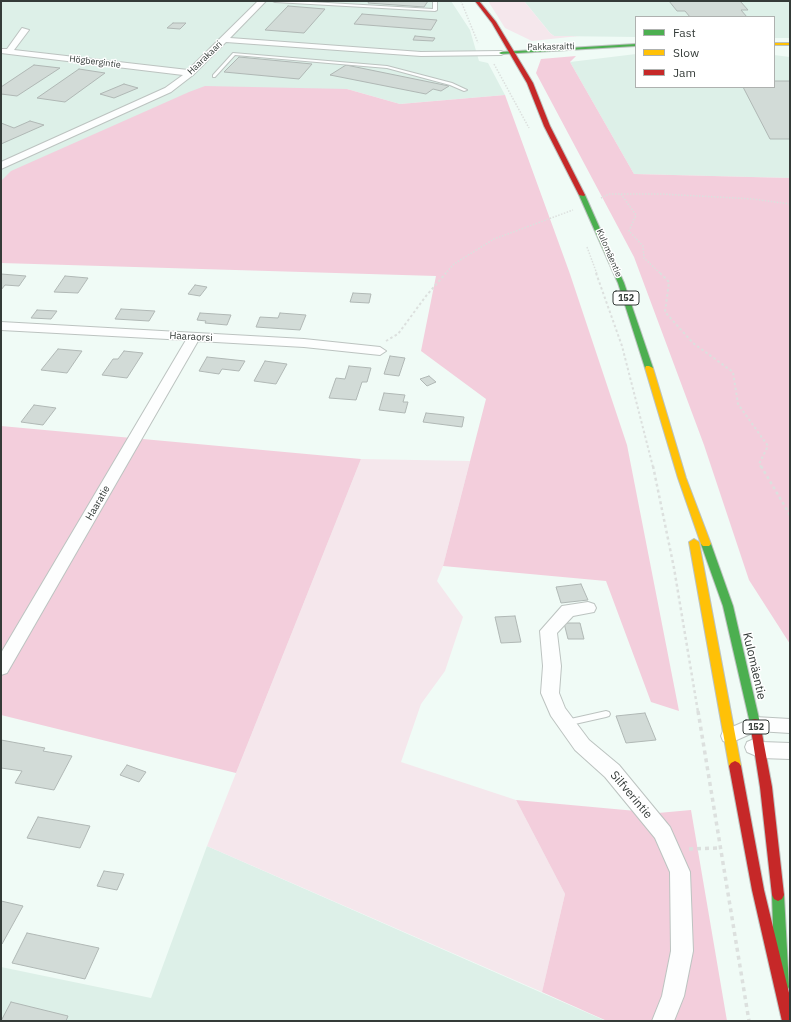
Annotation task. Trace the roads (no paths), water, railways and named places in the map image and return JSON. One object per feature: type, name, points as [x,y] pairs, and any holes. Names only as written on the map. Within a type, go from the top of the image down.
[{"type":"main road","name":"Kulomäentie","points":[[475,1],[494,23],[530,83],[547,126],[593,216],[621,283],[638,330],[682,478],[728,606],[760,750],[778,889],[782,987]]},
{"type":"main road","name":"Kulomäentie","points":[[475,1],[501,54]]},
{"type":"main road","points":[[775,44],[790,44]]},
{"type":"main road","name":"Pakkasraitti","points":[[501,54],[511,50],[635,45]]},
{"type":"main road","name":"Kulomäentie","points":[[521,87],[547,126]]},
{"type":"main road","name":"Kulomäentie","points":[[682,478],[758,890],[789,1021]]},
{"type":"street","points":[[224,40],[262,1]]},
{"type":"street","points":[[5,51],[25,30]]},
{"type":"street","name":"Haarakaari","points":[[1,166],[168,90],[190,72],[224,40],[392,53],[453,54],[483,52],[501,54]]},
{"type":"street","name":"Högbergintie","points":[[5,51],[190,72]]},
{"type":"street","name":"Haaraorsi","points":[[1,326],[192,338],[304,343],[375,351]]},
{"type":"street","name":"Haaratie","points":[[1,668],[192,338]]},
{"type":"street","name":"Silfverintie","points":[[588,608],[568,610],[548,631],[552,666],[550,693],[557,712],[582,745],[612,771],[640,803],[663,833],[680,872],[682,951],[673,996],[663,1021]]},
{"type":"street","points":[[730,736],[755,724],[790,726]]},
{"type":"street","points":[[730,736],[760,750],[790,751]]},
{"type":"lane","points":[[275,1],[435,10],[435,1]]},
{"type":"lane","points":[[361,6],[365,1]]},
{"type":"lane","points":[[214,76],[234,54],[387,67],[451,84],[465,90]]},
{"type":"lane","points":[[566,723],[606,714]]}]
